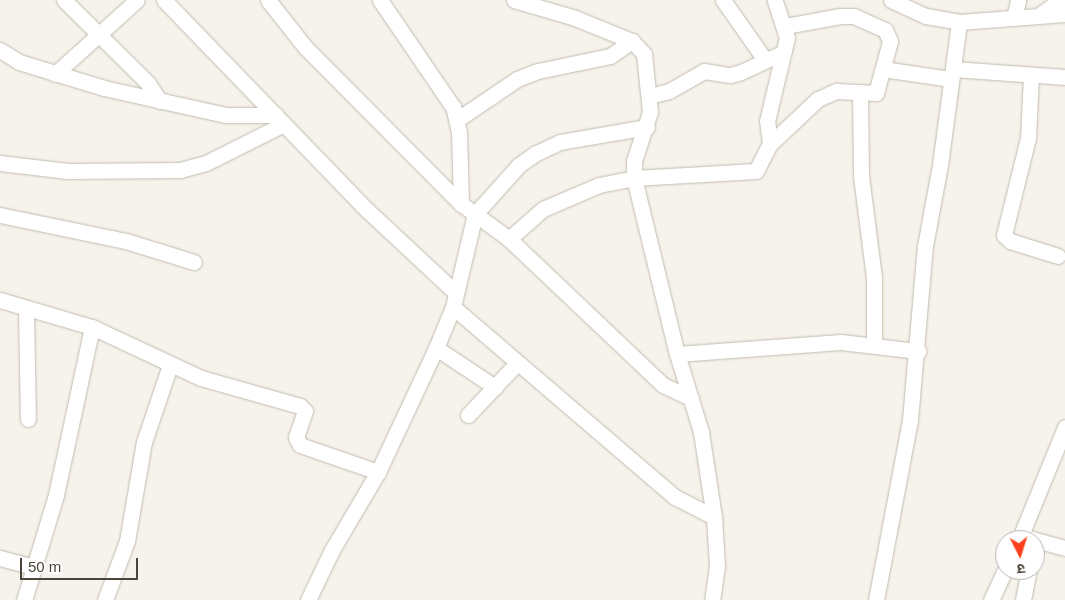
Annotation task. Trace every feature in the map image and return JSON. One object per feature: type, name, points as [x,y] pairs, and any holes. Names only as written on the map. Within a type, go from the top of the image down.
[{"type":"street","points":[[64,0],[147,82],[160,101]]},
{"type":"street","points":[[55,74],[137,0]]},
{"type":"street","points":[[164,0],[517,364],[675,497],[714,517]]},
{"type":"street","points":[[268,0],[305,47],[461,204],[509,239],[662,385],[691,398]]},
{"type":"street","points":[[380,0],[453,107],[458,119],[461,204]]},
{"type":"street","points":[[514,0],[575,18],[632,41],[644,54],[649,96],[646,127],[634,161],[634,178],[677,354],[701,432],[714,517],[717,566],[712,600]]},
{"type":"street","points":[[722,0],[765,60]]},
{"type":"street","points":[[770,144],[767,121],[784,52],[785,26],[775,0]]},
{"type":"street","points":[[891,0],[926,16],[959,22],[1065,14]]},
{"type":"street","points":[[1014,18],[1018,0]]},
{"type":"street","points":[[1038,16],[1061,0]]},
{"type":"street","points":[[509,239],[543,209],[600,185],[634,178],[756,171],[770,144],[827,93],[876,93],[890,41],[888,35],[876,24],[840,16],[785,26]]},
{"type":"street","points":[[876,600],[910,420],[918,351],[925,246],[959,22]]},
{"type":"street","points":[[458,119],[517,79],[538,71],[610,56],[632,41]]},
{"type":"street","points":[[0,50],[20,62],[55,74],[160,101],[226,115],[280,120]]},
{"type":"street","points":[[649,96],[669,91],[704,71],[730,75],[784,52]]},
{"type":"street","points":[[883,69],[952,74],[1065,77]]},
{"type":"street","points":[[1031,75],[1028,138],[1004,234],[1010,241],[1058,256]]},
{"type":"street","points":[[860,92],[860,167],[874,277],[874,345]]},
{"type":"street","points":[[0,163],[68,172],[180,170],[206,162],[280,120]]},
{"type":"street","points":[[308,600],[332,550],[378,472],[436,348],[454,300],[475,214],[519,165],[536,153],[560,142],[646,127]]},
{"type":"street","points":[[0,214],[118,238],[194,262]]},
{"type":"street","points":[[0,300],[26,309],[92,326],[170,365],[201,378],[300,406],[305,412],[296,437],[300,445],[378,472]]},
{"type":"street","points":[[26,309],[28,418]]},
{"type":"street","points":[[24,600],[56,495],[92,326]]},
{"type":"street","points":[[677,354],[801,344],[874,345],[918,351]]},
{"type":"street","points":[[436,348],[495,387]]},
{"type":"street","points":[[468,416],[517,364]]},
{"type":"street","points":[[105,600],[127,540],[144,442],[170,365]]},
{"type":"street","points":[[1023,530],[1065,427]]},
{"type":"street","points":[[1045,544],[1065,548]]},
{"type":"street","points":[[0,558],[34,567]]},
{"type":"street","points":[[991,600],[1000,580]]},
{"type":"street","points":[[1023,600],[1027,580]]}]
